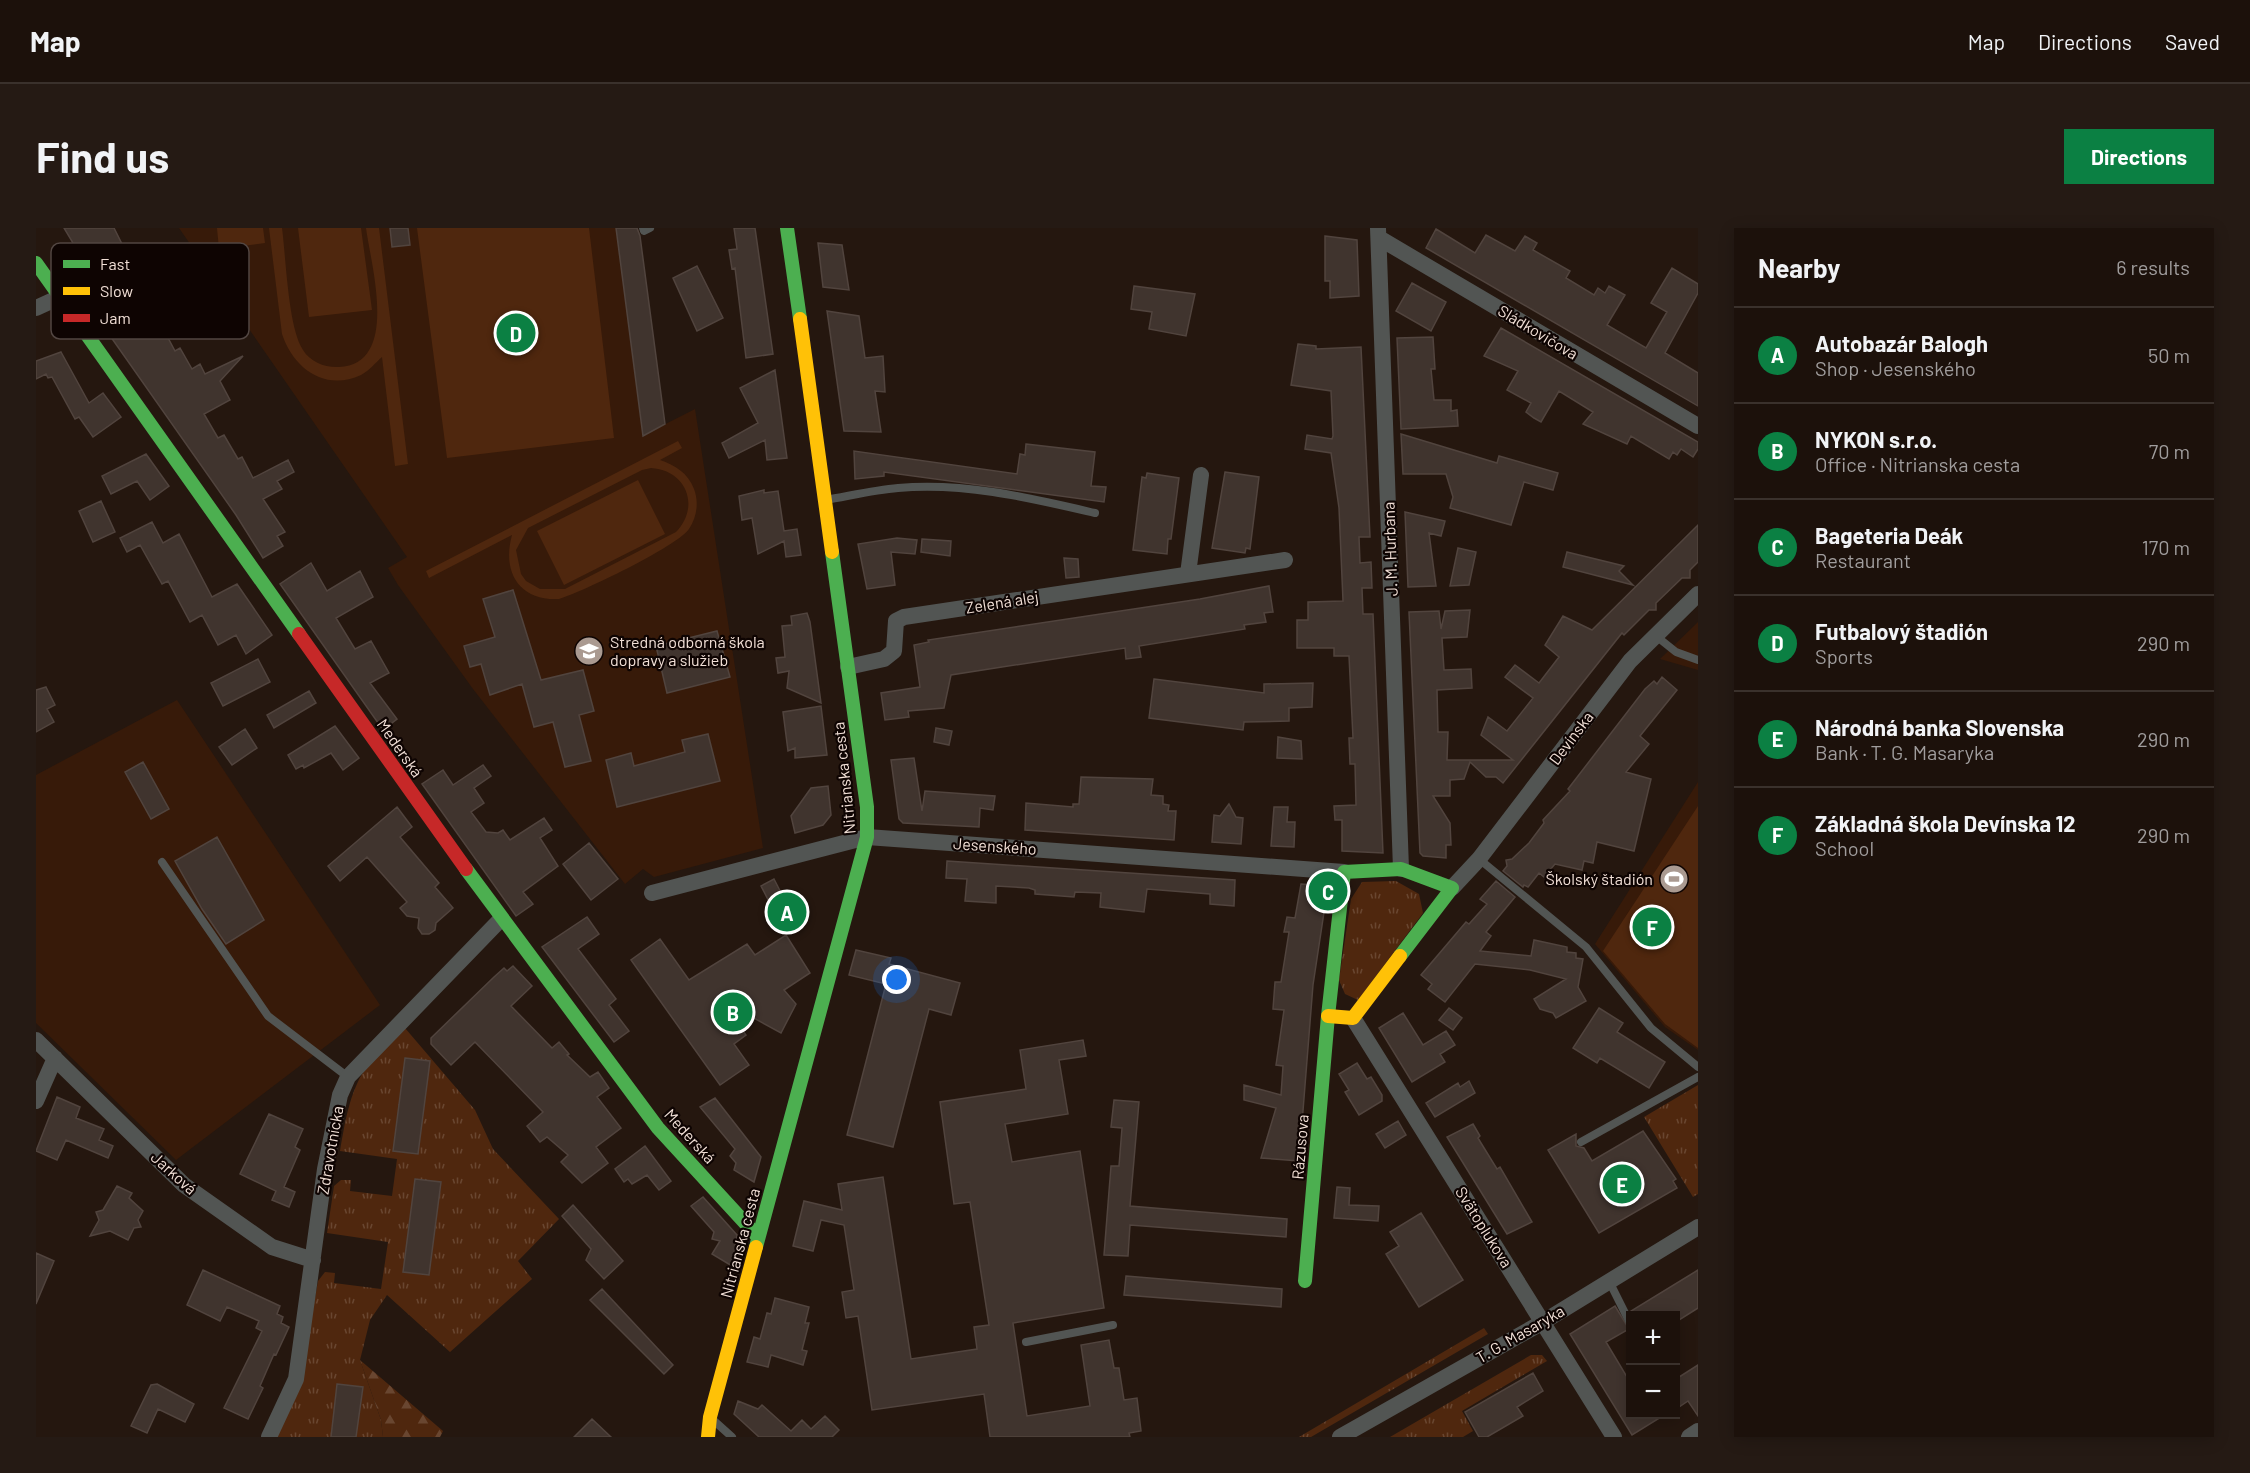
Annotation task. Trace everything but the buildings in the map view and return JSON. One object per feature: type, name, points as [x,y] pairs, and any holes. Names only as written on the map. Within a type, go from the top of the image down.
[{"type":"street","name":"Nitrianska cesta","points":[[708,1437],[710,1417],[867,837],[867,807],[787,228]]},
{"type":"street","name":"Sládkovičova","points":[[1379,233],[1698,426]]},
{"type":"street","name":"J. M. Hurbana","points":[[1379,233],[1401,869]]},
{"type":"street","name":"Mederská","points":[[36,263],[51,284]]},
{"type":"street","points":[[36,308],[51,301]]},
{"type":"street","name":"Mederská","points":[[90,339],[501,919],[658,1128],[758,1236]]},
{"type":"street","points":[[1188,574],[1201,475]]},
{"type":"street","name":"Zelená alej","points":[[848,666],[884,659],[894,651],[896,621],[904,617],[1285,560]]},
{"type":"street","name":"Devínska","points":[[1452,888],[1479,859],[1630,661],[1698,594]]},
{"type":"street","name":"Jesenského","points":[[652,894],[867,837],[1344,872]]},
{"type":"street","points":[[1328,1016],[1353,1018],[1452,888],[1401,869],[1344,872]]},
{"type":"street","name":"Rázusova","points":[[1305,1281],[1328,1016],[1344,872]]},
{"type":"street","name":"Zdravotnícka","points":[[269,1437],[296,1379],[325,1169],[340,1095],[348,1077],[501,919]]},
{"type":"street","name":"Svätoplukova","points":[[1353,1018],[1614,1437]]},
{"type":"street","name":"Jarková","points":[[36,1040],[184,1185],[272,1247],[313,1260]]},
{"type":"street","points":[[36,1101],[55,1058]]},
{"type":"street","name":"T. G. Masaryka","points":[[1340,1437],[1543,1322],[1698,1227]]},
{"type":"street","points":[[1689,1437],[1698,1431]]},
{"type":"lane","points":[[644,228],[644,231],[650,228]]},
{"type":"lane","points":[[825,500],[898,488],[953,487],[1006,493],[1095,513]]},
{"type":"lane","points":[[1656,636],[1676,652],[1698,660]]},
{"type":"lane","points":[[1479,859],[1586,947],[1651,1028],[1698,1068]]},
{"type":"lane","points":[[162,862],[268,1016],[348,1077]]},
{"type":"lane","points":[[1581,1142],[1698,1077]]},
{"type":"lane","points":[[1609,1281],[1626,1315]]},
{"type":"lane","points":[[1026,1342],[1113,1325]]},
{"type":"lane","points":[[710,1417],[732,1437]]},
{"type":"shaded area","points":[[179,228],[616,228],[644,435],[695,409],[763,848],[654,877],[643,869],[625,884],[473,689],[388,568],[407,557],[249,329],[249,243],[189,243]]},
{"type":"shaded area","points":[[1698,622],[1698,670],[1660,659]]},
{"type":"shaded area","points":[[177,700],[380,1005],[176,1160],[36,1023],[36,775]]},
{"type":"shaded area","name":"Školský štadión","points":[[1698,782],[1698,1050],[1665,1027],[1595,944]]},
{"type":"green space","points":[[217,228],[263,228],[265,243],[249,245],[249,243],[218,243]]},
{"type":"green space","points":[[269,228],[282,228],[288,292],[294,325],[303,350],[319,363],[339,367],[358,362],[370,349],[376,332],[376,288],[366,228],[379,228],[408,464],[395,466],[382,357],[361,375],[348,380],[335,381],[312,374],[302,366],[287,346],[282,334]]},
{"type":"green space","points":[[298,228],[361,228],[372,310],[309,317]]},
{"type":"green space","points":[[417,228],[589,228],[614,438],[447,458]]},
{"type":"green space","points":[[678,441],[682,448],[660,460],[680,470],[691,483],[697,504],[692,524],[681,537],[666,547],[607,579],[559,599],[533,595],[523,589],[512,572],[509,548],[512,535],[429,578],[426,571]],"holes":[[[651,468],[663,470],[681,482],[686,491],[688,511],[684,522],[676,532],[565,589],[540,589],[526,581],[521,574],[516,550],[528,528],[642,470]]]},
{"type":"green space","points":[[638,480],[665,534],[564,585],[537,531]]},
{"type":"green space","name":"Školský štadión","points":[[1698,806],[1698,1048],[1665,1024],[1603,951]]},
{"type":"green space","points":[[1396,881],[1419,894],[1423,913],[1358,1000],[1345,994],[1339,980],[1351,899],[1362,882]]},
{"type":"green space","points":[[405,1028],[475,1110],[493,1149],[559,1219],[518,1261],[532,1279],[450,1352],[387,1295],[370,1320],[360,1360],[381,1420],[383,1437],[276,1437],[300,1383],[318,1281],[325,1272],[335,1273],[334,1283],[381,1289],[388,1242],[327,1233],[334,1186],[341,1180],[351,1180],[350,1191],[392,1196],[397,1159],[340,1151],[348,1109],[365,1069]]},
{"type":"green space","points":[[1698,1085],[1698,1194],[1693,1197],[1644,1117]]},
{"type":"green space","points":[[1484,1328],[1488,1334],[1311,1437],[1299,1437]]},
{"type":"green space","points":[[1531,1355],[1542,1355],[1547,1361],[1462,1411],[1473,1431],[1463,1437],[1390,1437]]},
{"type":"green space","points":[[360,1360],[443,1431],[440,1437],[383,1437],[381,1420]]},
{"type":"traffic: fast","points":[[787,228],[800,319]]},
{"type":"traffic: fast","points":[[36,263],[51,284]]},
{"type":"traffic: fast","points":[[90,339],[299,634]]},
{"type":"traffic: fast","points":[[756,1247],[867,837],[867,807],[832,552]]},
{"type":"traffic: fast","points":[[466,869],[658,1128],[758,1237]]},
{"type":"traffic: fast","points":[[1305,1281],[1328,1016],[1344,872],[1401,869],[1452,888],[1400,956]]},
{"type":"traffic: slow","points":[[800,319],[832,552]]},
{"type":"traffic: slow","points":[[1328,1016],[1353,1018],[1400,956]]},
{"type":"traffic: slow","points":[[708,1437],[710,1417],[756,1247]]},
{"type":"traffic: jam","points":[[299,634],[466,869]]},
{"type":"place","name":"Futbalový štadión","points":[[516,333]]},
{"type":"place","name":"Stredná odborná škola dopravy a služieb","points":[[589,651]]},
{"type":"place","name":"Školský štadión","points":[[1674,879]]},
{"type":"place","name":"Bageteria Deák","points":[[1328,891]]},
{"type":"place","name":"Autobazár Balogh","points":[[787,912]]},
{"type":"place","name":"Základná škola Devínska 12","points":[[1652,927]]},
{"type":"place","name":"NYKON s.r.o.","points":[[733,1012]]},
{"type":"place","name":"Národná banka Slovenska","points":[[1622,1184]]}]
